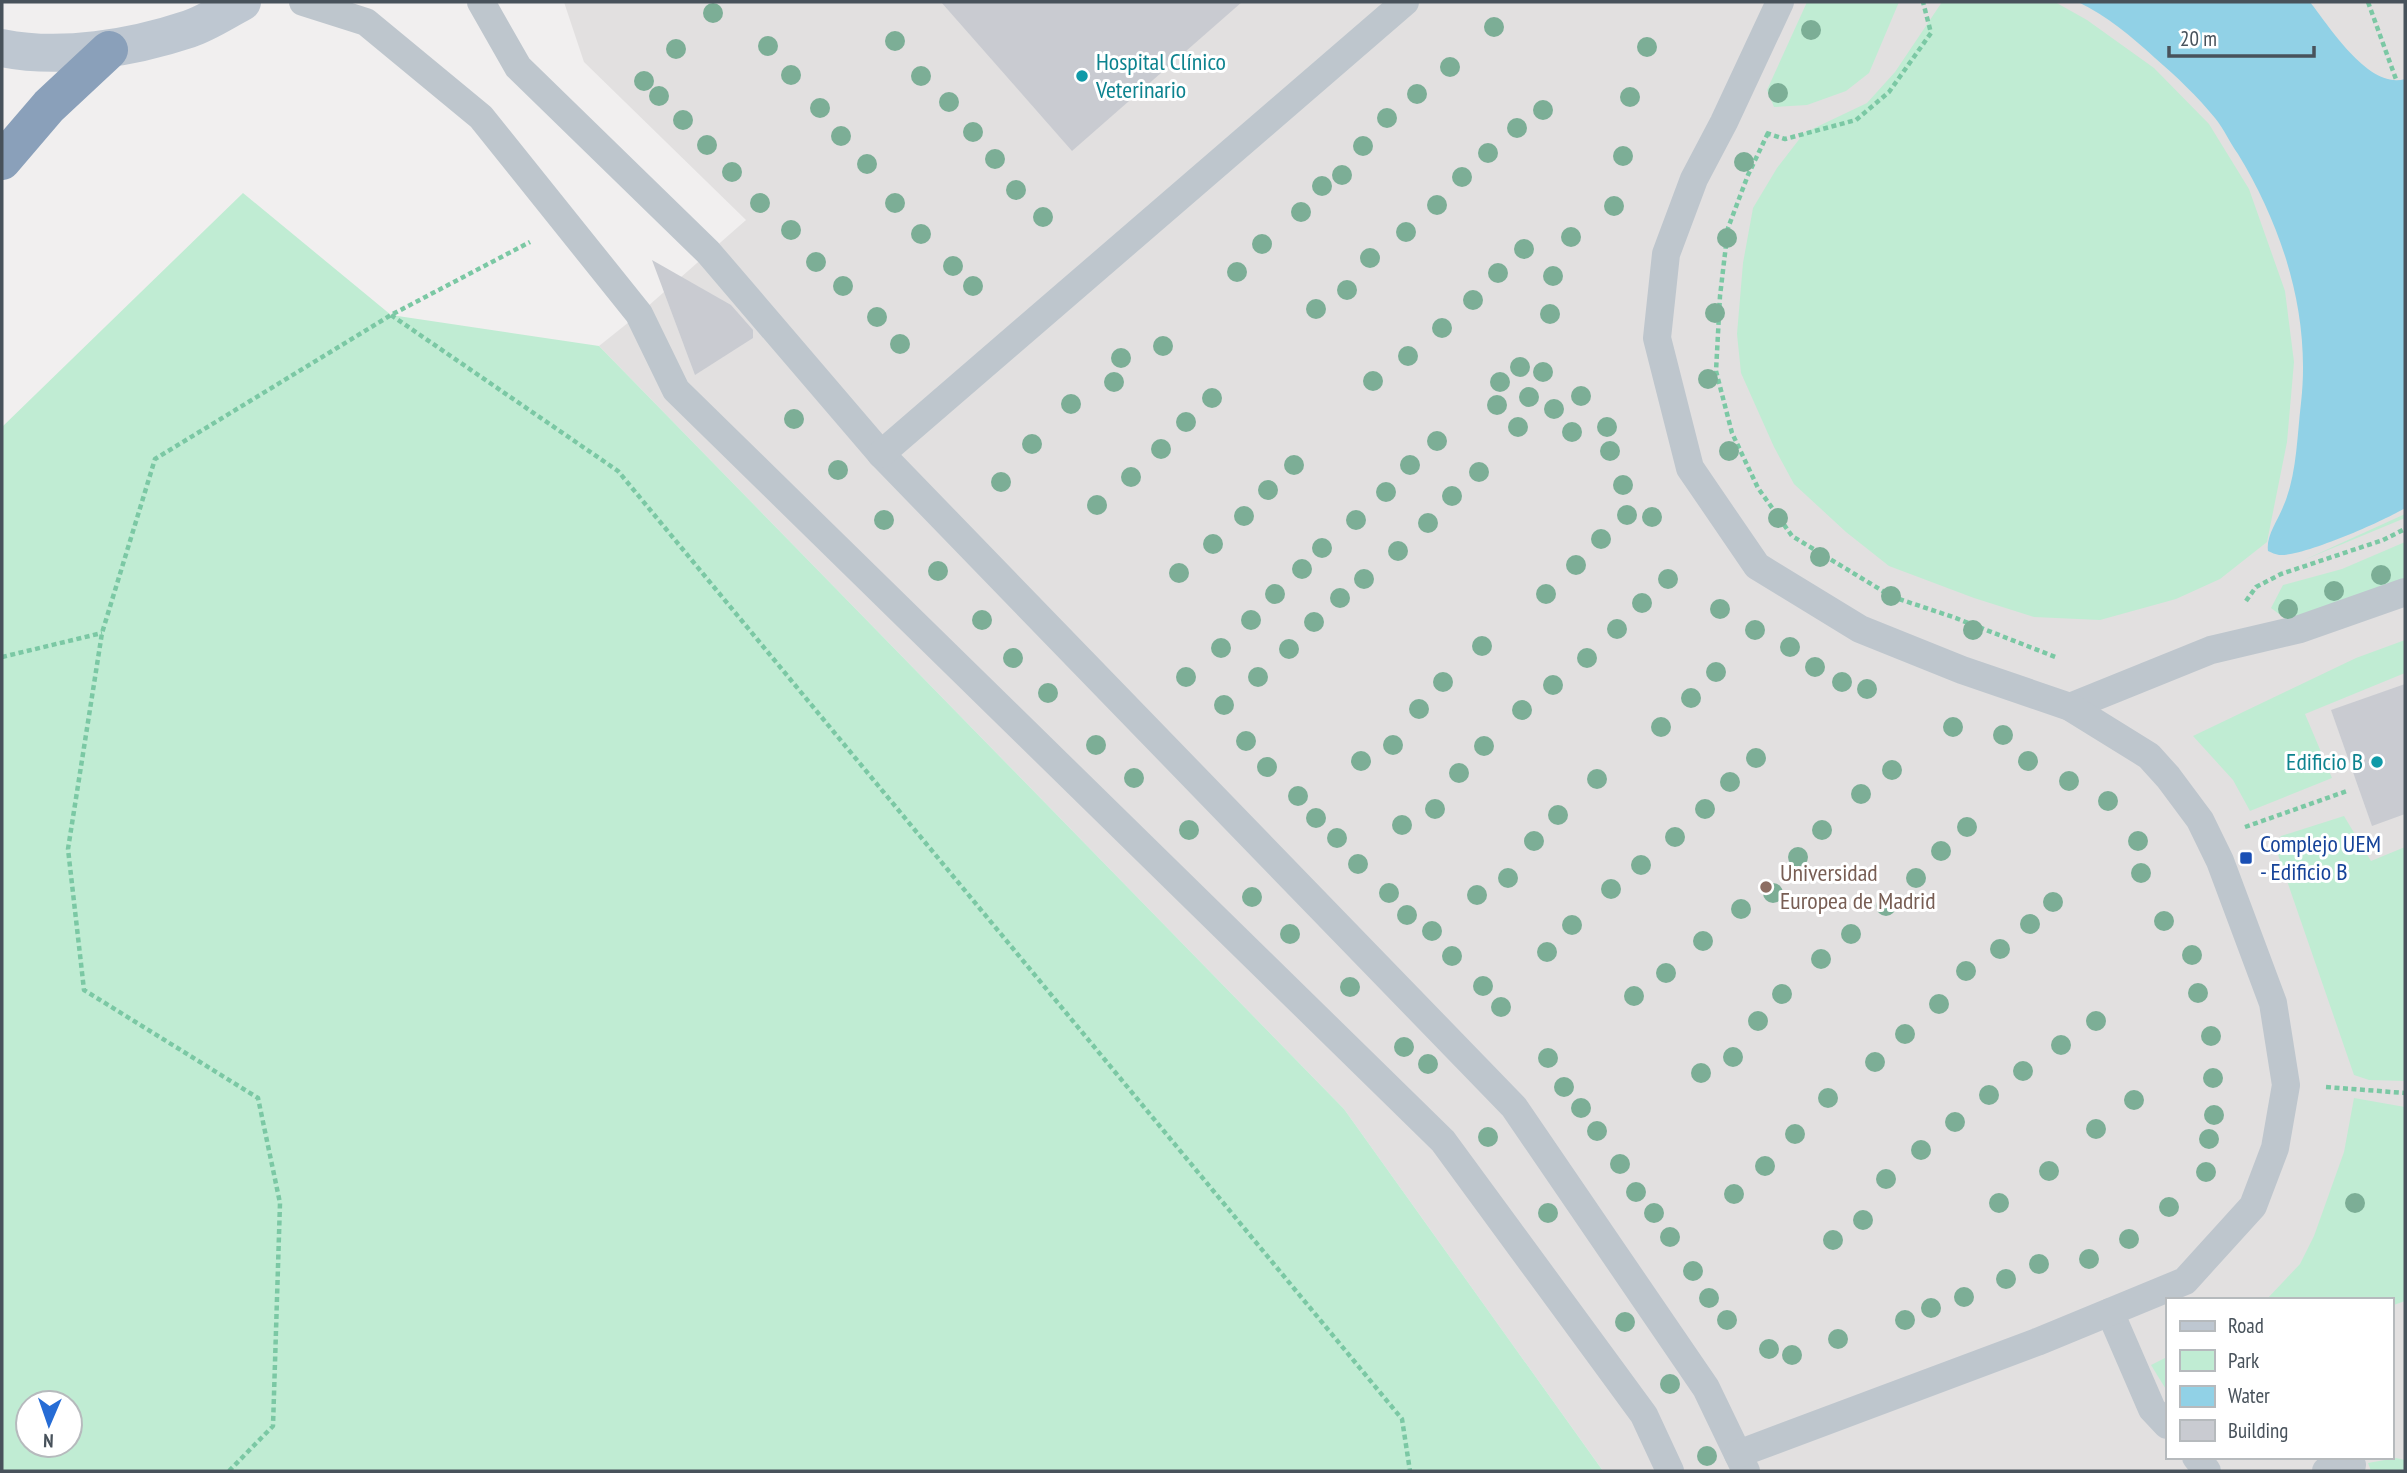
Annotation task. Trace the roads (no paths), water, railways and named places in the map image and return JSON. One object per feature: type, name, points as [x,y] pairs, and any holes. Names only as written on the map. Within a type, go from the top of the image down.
[{"type":"highway","points":[[2,161],[49,106],[109,50]]},
{"type":"street","points":[[2,48],[23,52],[109,50],[191,29],[242,2]]},
{"type":"lane","points":[[303,2],[366,22],[481,117],[639,314],[676,390],[1443,1141],[1644,1415],[1671,1471]]},
{"type":"lane","points":[[481,2],[518,67],[708,252],[880,454],[1514,1107],[1706,1388],[1742,1463],[2185,1280],[2253,1206],[2276,1148],[2286,1085],[2273,1003],[2220,861],[2200,820],[2149,756],[2070,708],[1962,670],[1860,629],[1757,566],[1690,468],[1657,338],[1666,254],[1694,179],[1780,2]]},
{"type":"lane","points":[[880,454],[1405,2]]},
{"type":"lane","points":[[2070,708],[2211,650],[2300,629],[2405,592]]},
{"type":"lane","points":[[2110,1312],[2152,1409],[2166,1424]]},
{"type":"water","points":[[2078,2],[2310,2],[2339,40],[2364,66],[2391,80],[2405,79],[2405,508],[2362,529],[2305,550],[2279,555],[2268,551],[2270,534],[2288,495],[2294,469],[2303,370],[2297,305],[2280,242],[2254,182],[2208,110],[2179,79],[2128,34]]},
{"type":"place","name":"Hospital Clínico Veterinario","points":[[1082,76]]},
{"type":"place","name":"Edificio B","points":[[2377,762]]},
{"type":"place","name":"Complejo UEM - Edificio B","points":[[2246,858]]},
{"type":"place","name":"Universidad Europea de Madrid","points":[[1766,887]]}]
